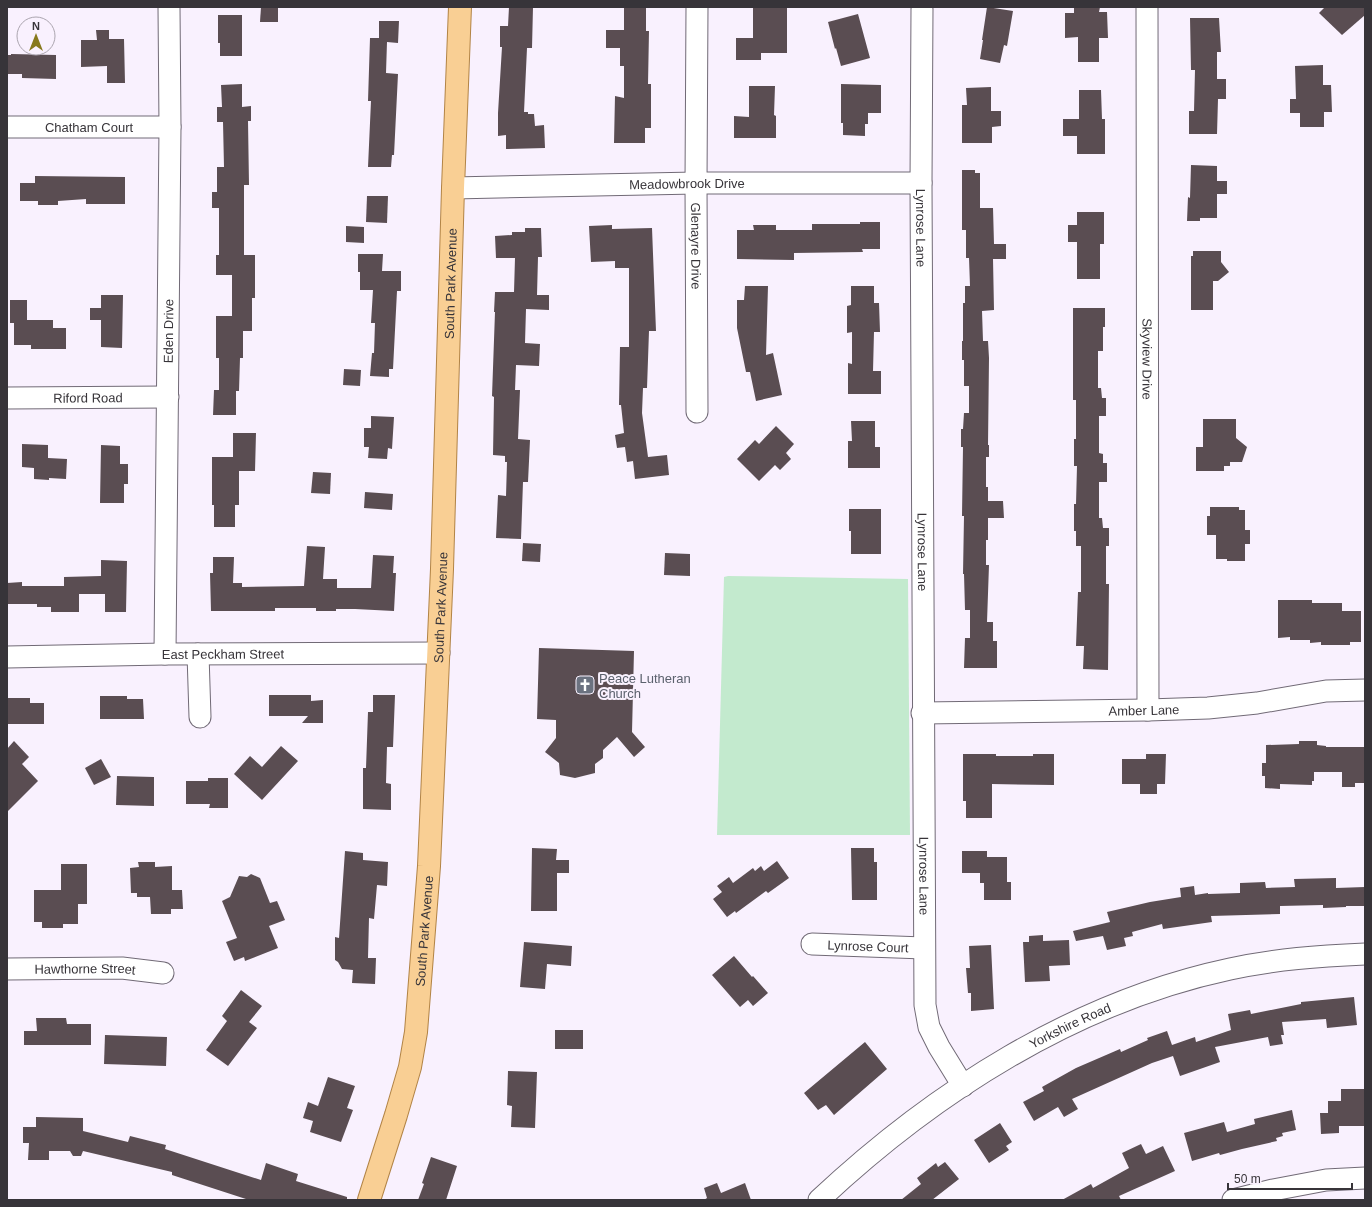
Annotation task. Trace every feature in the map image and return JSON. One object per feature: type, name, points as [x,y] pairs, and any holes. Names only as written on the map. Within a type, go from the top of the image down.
[{"type":"main road","name":"South Park Avenue","points":[[369,1200],[408,1074],[416,1032],[430,858],[439,653],[460,7]]},
{"type":"street","name":"Eden Drive","points":[[165,654],[170,127],[169,7]]},
{"type":"street","name":"Glenayre Drive","points":[[697,7],[697,412]]},
{"type":"street","name":"Skyview Drive","points":[[1147,7],[1148,710]]},
{"type":"street","name":"Lynrose Lane","points":[[922,9],[922,713],[924,1005],[929,1027],[939,1047],[963,1086]]},
{"type":"street","name":"Chatham Court","points":[[7,127],[170,127]]},
{"type":"street","name":"Meadowbrook Drive","points":[[453,188],[696,183],[921,183]]},
{"type":"street","name":"Riford Road","points":[[7,398],[168,397]]},
{"type":"street","name":"East Peckham Street","points":[[7,657],[165,654],[439,653]]},
{"type":"street","points":[[198,654],[200,717]]},
{"type":"street","name":"Amber Lane","points":[[922,713],[1208,708],[1257,703],[1326,691],[1365,690]]},
{"type":"street","name":"Lynrose Court","points":[[812,944],[924,948]]},
{"type":"street","name":"Yorkshire Road","points":[[819,1200],[849,1172],[903,1128],[963,1086],[1026,1047],[1091,1014],[1160,988],[1238,968],[1303,957],[1365,954]]},
{"type":"street","name":"Hawthorne Street","points":[[7,969],[122,968],[163,973]]},
{"type":"street","points":[[1233,1200],[1273,1190],[1326,1180],[1365,1178]]},
{"type":"green space","points":[[724,577],[908,579],[910,835],[717,835]]},
{"type":"building","points":[[261,7],[278,7],[278,22],[260,22]]},
{"type":"building","points":[[509,7],[533,7],[532,48],[527,48],[524,112],[534,114],[535,126],[544,125],[545,148],[506,149],[506,135],[498,136],[502,47],[500,47],[500,26],[508,26]]},
{"type":"building","points":[[624,7],[646,7],[646,31],[649,31],[648,84],[651,84],[651,128],[645,128],[645,143],[614,143],[615,96],[624,98],[624,66],[620,66],[620,48],[606,48],[606,30],[624,30]]},
{"type":"building","points":[[753,7],[787,7],[787,53],[761,53],[761,60],[736,60],[736,38],[753,38]]},
{"type":"building","points":[[987,7],[1013,11],[1007,46],[1004,45],[1000,63],[980,59]]},
{"type":"building","points":[[1074,7],[1100,7],[1099,12],[1107,12],[1108,38],[1099,38],[1099,62],[1078,62],[1078,37],[1065,38],[1065,13],[1074,13]]},
{"type":"building","points":[[1325,7],[1365,7],[1365,15],[1342,35],[1319,13]]},
{"type":"building","points":[[858,14],[870,58],[841,66],[828,22]]},
{"type":"building","points":[[218,15],[242,15],[242,56],[220,56],[220,43],[218,43]]},
{"type":"building","points":[[1190,18],[1219,18],[1221,52],[1217,52],[1217,79],[1226,79],[1226,99],[1218,99],[1217,134],[1189,134],[1189,111],[1194,111],[1195,70],[1191,70]]},
{"type":"building","points":[[379,21],[399,21],[398,43],[387,42],[386,73],[398,74],[394,155],[392,155],[391,167],[368,167],[371,101],[368,101],[370,38],[379,38]]},
{"type":"building","points":[[96,30],[109,30],[109,39],[124,39],[125,83],[107,83],[107,66],[81,67],[81,40],[97,40]]},
{"type":"building","points":[[7,55],[56,56],[56,79],[22,78],[22,74],[7,74]]},
{"type":"building","points":[[1323,65],[1323,85],[1331,85],[1332,112],[1324,112],[1324,127],[1300,127],[1300,113],[1290,113],[1290,99],[1296,99],[1295,66]]},
{"type":"building","points":[[242,84],[242,107],[251,106],[251,121],[248,121],[249,185],[244,185],[244,255],[255,255],[255,298],[252,298],[252,331],[243,331],[243,358],[240,358],[239,391],[236,391],[236,415],[213,415],[214,390],[219,390],[219,358],[216,358],[216,316],[232,316],[232,275],[216,275],[216,255],[219,255],[219,208],[212,208],[212,192],[217,192],[217,167],[224,167],[223,122],[217,122],[217,107],[222,107],[221,85]]},
{"type":"building","points":[[841,84],[881,85],[881,113],[868,113],[868,124],[865,124],[865,136],[843,135],[843,123],[841,123]]},
{"type":"building","points":[[749,86],[775,86],[774,115],[776,116],[776,138],[734,138],[734,116],[749,117]]},
{"type":"building","points":[[991,87],[991,111],[1001,111],[1001,126],[992,127],[992,143],[962,143],[962,105],[967,105],[966,88]]},
{"type":"building","points":[[1079,90],[1101,90],[1102,119],[1105,119],[1105,154],[1077,154],[1077,136],[1063,136],[1063,119],[1079,119]]},
{"type":"building","points":[[1191,165],[1217,166],[1217,181],[1227,181],[1227,194],[1217,194],[1217,218],[1200,218],[1200,221],[1187,221],[1188,197],[1190,198]]},
{"type":"building","points":[[962,170],[975,170],[975,173],[980,173],[980,208],[993,208],[994,244],[1006,244],[1006,259],[993,259],[994,310],[982,311],[983,341],[988,341],[989,358],[989,457],[986,457],[986,487],[988,487],[988,501],[1003,501],[1004,518],[988,518],[988,540],[986,540],[986,565],[989,565],[987,622],[993,622],[993,641],[997,641],[997,668],[964,668],[965,638],[970,638],[970,610],[965,610],[963,574],[964,516],[962,516],[963,447],[961,447],[961,429],[963,429],[964,413],[969,413],[969,386],[964,386],[962,341],[965,286],[970,286],[969,258],[966,258],[966,230],[962,230]]},
{"type":"building","points":[[35,176],[125,177],[125,204],[86,204],[86,199],[58,201],[58,205],[38,205],[38,201],[20,201],[20,183],[35,183]]},
{"type":"building","points":[[367,196],[388,196],[387,223],[366,222]]},
{"type":"building","points":[[1077,212],[1104,212],[1104,244],[1100,244],[1100,279],[1077,279],[1077,242],[1068,242],[1068,225],[1077,225]]},
{"type":"building","points":[[860,222],[880,222],[880,249],[862,249],[863,252],[794,253],[794,260],[737,259],[737,230],[754,230],[753,225],[776,225],[776,230],[812,230],[812,224],[860,224]]},
{"type":"building","points":[[612,225],[612,229],[652,228],[656,331],[649,331],[647,388],[643,388],[642,413],[648,457],[667,455],[669,475],[635,479],[633,461],[627,462],[625,447],[617,448],[615,435],[624,433],[621,405],[619,405],[620,347],[629,347],[629,268],[615,268],[615,261],[591,262],[589,226]]},
{"type":"building","points":[[346,226],[364,227],[364,243],[346,242]]},
{"type":"building","points":[[525,228],[541,228],[542,257],[538,257],[537,295],[549,295],[549,310],[526,309],[525,343],[540,344],[539,366],[516,365],[515,390],[520,390],[518,439],[530,440],[528,482],[523,482],[521,539],[496,538],[498,495],[506,496],[507,462],[505,462],[505,456],[493,455],[494,397],[492,396],[495,292],[514,292],[515,258],[496,258],[495,236],[512,235],[512,232],[525,232]]},
{"type":"building","points":[[1193,251],[1221,251],[1221,262],[1229,272],[1218,281],[1213,281],[1213,310],[1191,310],[1191,256],[1193,256]]},
{"type":"building","points":[[358,254],[383,254],[382,271],[401,271],[401,291],[397,291],[393,369],[389,369],[389,377],[370,376],[372,353],[374,353],[375,323],[371,323],[373,290],[360,290]]},
{"type":"building","points":[[745,286],[768,286],[766,355],[773,353],[782,395],[756,401],[750,372],[746,372],[737,328],[737,300],[744,300]]},
{"type":"building","points":[[851,286],[874,286],[874,303],[879,303],[880,332],[874,332],[873,371],[881,371],[881,394],[848,394],[848,363],[852,364],[852,332],[847,333],[847,306],[851,305]]},
{"type":"building","points":[[101,295],[123,295],[122,348],[101,347],[101,320],[90,320],[90,308],[101,308]]},
{"type":"building","points":[[10,300],[27,300],[27,320],[53,320],[53,328],[66,328],[66,349],[31,349],[31,345],[14,345],[14,323],[10,323]]},
{"type":"building","points":[[1073,308],[1105,308],[1103,351],[1098,351],[1098,388],[1101,388],[1102,398],[1106,398],[1106,416],[1099,416],[1099,453],[1103,454],[1103,463],[1107,463],[1107,482],[1099,482],[1099,518],[1102,518],[1103,528],[1109,528],[1109,546],[1106,546],[1106,584],[1109,584],[1108,670],[1083,669],[1084,646],[1076,646],[1078,592],[1081,592],[1081,546],[1076,546],[1076,531],[1074,531],[1074,504],[1076,504],[1077,466],[1074,466],[1076,400],[1073,400]]},
{"type":"building","points":[[344,369],[361,370],[360,386],[343,385]]},
{"type":"building","points":[[371,416],[394,417],[392,449],[388,448],[387,459],[368,458],[369,447],[364,447],[364,428],[371,428]]},
{"type":"building","points":[[1203,419],[1236,419],[1236,438],[1247,447],[1242,462],[1230,462],[1230,466],[1224,466],[1224,471],[1196,471],[1196,447],[1203,447]]},
{"type":"building","points":[[851,421],[875,421],[875,447],[880,447],[880,468],[848,468],[848,441],[852,441]]},
{"type":"building","points":[[776,426],[794,444],[786,453],[791,459],[780,470],[775,465],[759,481],[737,459],[755,440],[759,444]]},
{"type":"building","points":[[233,433],[256,433],[255,471],[239,471],[239,505],[235,505],[235,527],[214,527],[214,505],[212,505],[212,457],[233,457]]},
{"type":"building","points":[[22,444],[48,445],[48,458],[67,459],[66,479],[34,479],[34,468],[22,467]]},
{"type":"building","points":[[101,445],[120,446],[120,464],[128,464],[128,484],[124,484],[124,503],[100,503]]},
{"type":"building","points":[[313,472],[331,473],[330,494],[311,493]]},
{"type":"building","points":[[365,492],[393,494],[392,510],[364,508]]},
{"type":"building","points":[[1210,507],[1239,507],[1239,510],[1245,510],[1245,530],[1250,530],[1250,544],[1245,544],[1245,561],[1227,561],[1227,559],[1216,559],[1216,535],[1207,535],[1207,516],[1210,516]]},
{"type":"building","points":[[849,509],[881,509],[881,554],[851,554]]},
{"type":"building","points":[[523,543],[541,544],[540,562],[522,561]]},
{"type":"building","points":[[307,546],[325,547],[323,579],[337,579],[337,588],[371,588],[373,555],[394,556],[393,573],[396,573],[394,611],[336,609],[336,611],[316,611],[316,608],[275,608],[275,611],[211,611],[210,573],[213,573],[213,557],[234,557],[233,583],[242,583],[242,587],[304,586]]},
{"type":"building","points":[[665,553],[690,554],[690,576],[664,575]]},
{"type":"building","points":[[101,560],[127,561],[126,612],[105,612],[105,594],[79,594],[79,612],[51,612],[51,607],[37,607],[37,604],[7,604],[7,583],[22,582],[22,586],[64,586],[64,577],[101,576]]},
{"type":"building","points":[[1278,600],[1312,600],[1312,603],[1342,603],[1342,611],[1361,611],[1361,642],[1350,642],[1350,645],[1321,645],[1321,642],[1310,643],[1310,640],[1290,640],[1290,637],[1278,638]]},
{"type":"building","name":"Peace Lutheran Church","points":[[539,648],[634,651],[632,732],[645,747],[634,757],[617,737],[603,750],[603,758],[595,764],[595,773],[575,778],[560,775],[559,763],[545,752],[556,738],[556,720],[537,719]]},
{"type":"building","points":[[269,695],[311,695],[311,701],[323,700],[323,723],[302,723],[308,716],[269,716]]},
{"type":"building","points":[[373,695],[395,695],[393,747],[387,747],[386,783],[391,784],[391,810],[363,809],[363,768],[366,768],[368,712],[373,712]]},
{"type":"building","points":[[100,696],[127,696],[127,699],[143,699],[144,719],[100,719]]},
{"type":"building","points":[[7,698],[30,698],[30,703],[44,703],[44,724],[7,724]]},
{"type":"building","points":[[14,741],[29,757],[22,764],[38,781],[7,812],[7,749]]},
{"type":"building","points":[[1299,741],[1317,741],[1317,745],[1326,747],[1365,747],[1365,783],[1355,783],[1355,787],[1342,787],[1342,772],[1314,772],[1314,781],[1312,781],[1312,785],[1280,784],[1280,789],[1265,788],[1265,776],[1262,776],[1262,763],[1266,763],[1266,745],[1299,744]]},
{"type":"building","points":[[281,746],[298,761],[262,800],[234,774],[250,756],[262,767]]},
{"type":"building","points":[[963,754],[1033,756],[1033,754],[1054,754],[1054,785],[992,784],[992,818],[966,818],[966,801],[963,801]]},
{"type":"building","points":[[1146,754],[1166,754],[1165,784],[1157,784],[1157,794],[1140,794],[1140,784],[1122,784],[1122,759],[1146,759]]},
{"type":"building","points":[[101,759],[111,777],[94,785],[85,768]]},
{"type":"building","points":[[117,776],[154,777],[154,806],[116,805]]},
{"type":"building","points":[[208,778],[228,778],[228,808],[209,808],[210,804],[186,804],[186,781],[208,781]]},
{"type":"building","points":[[532,848],[557,849],[556,860],[569,860],[569,873],[557,873],[557,911],[531,911]]},
{"type":"building","points":[[851,848],[874,848],[874,862],[877,862],[877,900],[852,900]]},
{"type":"building","points":[[345,851],[363,853],[363,860],[388,862],[387,886],[377,885],[374,919],[369,918],[368,958],[376,958],[375,984],[352,983],[353,970],[342,969],[335,960],[335,937],[339,938]]},
{"type":"building","points":[[962,851],[987,851],[987,857],[1007,857],[1007,882],[1011,882],[1011,900],[984,900],[984,883],[980,883],[980,873],[962,873]]},
{"type":"building","points":[[777,861],[789,878],[768,893],[766,891],[736,913],[735,911],[727,917],[713,899],[722,892],[717,886],[729,877],[733,883],[753,868],[755,871],[761,866],[764,871]]},
{"type":"building","points":[[138,862],[155,862],[155,867],[172,866],[172,890],[182,890],[183,909],[171,909],[171,914],[151,914],[150,897],[137,897],[137,893],[131,893],[130,868],[139,867]]},
{"type":"building","points":[[61,864],[87,864],[87,904],[78,904],[78,924],[63,924],[63,928],[42,928],[42,922],[34,922],[34,890],[61,890]]},
{"type":"building","points":[[251,874],[260,878],[270,903],[277,901],[285,920],[269,926],[278,948],[245,961],[244,957],[234,961],[226,942],[237,938],[222,901],[230,897],[239,876],[247,877]]},
{"type":"building","points":[[1336,878],[1336,888],[1365,887],[1365,906],[1323,908],[1323,905],[1280,906],[1280,914],[1211,916],[1212,922],[1163,929],[1162,924],[1132,932],[1133,936],[1124,938],[1126,946],[1107,950],[1103,936],[1076,941],[1073,931],[1110,922],[1107,912],[1150,902],[1181,897],[1180,888],[1194,886],[1195,895],[1208,893],[1240,893],[1240,883],[1265,882],[1266,888],[1295,887],[1294,879]]},
{"type":"building","points":[[1043,935],[1043,941],[1069,940],[1070,965],[1049,966],[1050,981],[1025,982],[1023,942],[1029,942],[1029,936]]},
{"type":"building","points":[[524,942],[572,946],[571,966],[547,964],[545,989],[520,987]]},
{"type":"building","points":[[991,945],[994,1009],[971,1011],[971,993],[968,993],[966,968],[970,968],[969,946]]},
{"type":"building","points":[[734,956],[768,993],[753,1006],[748,1000],[740,1007],[712,975]]},
{"type":"building","points":[[241,990],[262,1006],[249,1022],[257,1028],[228,1066],[206,1050],[227,1021],[222,1016]]},
{"type":"building","points":[[1354,997],[1357,1025],[1327,1028],[1326,1019],[1282,1022],[1284,1035],[1281,1035],[1283,1044],[1270,1046],[1268,1037],[1215,1047],[1220,1062],[1180,1076],[1173,1056],[1152,1063],[1072,1099],[1078,1109],[1064,1117],[1058,1107],[1034,1121],[1023,1102],[1044,1091],[1042,1087],[1076,1068],[1120,1049],[1121,1052],[1148,1040],[1147,1038],[1167,1031],[1172,1045],[1195,1037],[1196,1042],[1231,1030],[1228,1014],[1250,1010],[1251,1014],[1301,1004],[1301,1002]]},
{"type":"building","points":[[36,1018],[66,1018],[67,1024],[91,1024],[91,1045],[24,1045],[24,1031],[37,1031]]},
{"type":"building","points":[[555,1030],[583,1030],[583,1049],[555,1049]]},
{"type":"building","points":[[105,1035],[167,1037],[166,1066],[104,1064]]},
{"type":"building","points":[[865,1042],[887,1069],[834,1115],[826,1105],[818,1110],[804,1093]]},
{"type":"building","points":[[508,1071],[537,1072],[535,1128],[511,1127],[512,1106],[507,1105]]},
{"type":"building","points":[[328,1077],[355,1086],[347,1108],[353,1110],[341,1142],[310,1132],[313,1121],[303,1118],[308,1102],[318,1106]]},
{"type":"building","points":[[1341,1089],[1365,1089],[1365,1126],[1339,1126],[1339,1133],[1321,1134],[1320,1113],[1328,1113],[1328,1101],[1341,1101]]},
{"type":"building","points":[[1292,1110],[1296,1130],[1282,1133],[1283,1136],[1276,1138],[1277,1141],[1220,1155],[1219,1153],[1192,1161],[1184,1133],[1224,1122],[1227,1132],[1255,1124],[1254,1119]]},
{"type":"building","points":[[36,1117],[83,1118],[83,1131],[128,1142],[130,1136],[166,1145],[165,1149],[261,1180],[266,1163],[298,1174],[296,1181],[347,1197],[347,1200],[249,1200],[172,1175],[172,1172],[83,1151],[81,1156],[73,1156],[70,1151],[49,1151],[49,1160],[28,1160],[29,1143],[23,1143],[23,1127],[36,1127]]},
{"type":"building","points":[[1000,1123],[1012,1142],[1006,1146],[1009,1150],[989,1163],[974,1140]]},
{"type":"building","points":[[1141,1144],[1146,1154],[1163,1146],[1175,1171],[1119,1196],[1121,1200],[1062,1200],[1091,1184],[1093,1188],[1129,1168],[1122,1153]]},
{"type":"building","points":[[431,1157],[457,1166],[446,1200],[418,1200]]},
{"type":"building","points":[[945,1162],[959,1179],[932,1200],[901,1200],[921,1184],[917,1178],[936,1163],[938,1167]]},
{"type":"building","points":[[717,1183],[721,1193],[745,1183],[751,1200],[704,1200],[707,1198],[704,1188]]},
{"type":"place","name":"Peace Lutheran Church","points":[[585,685]]}]
